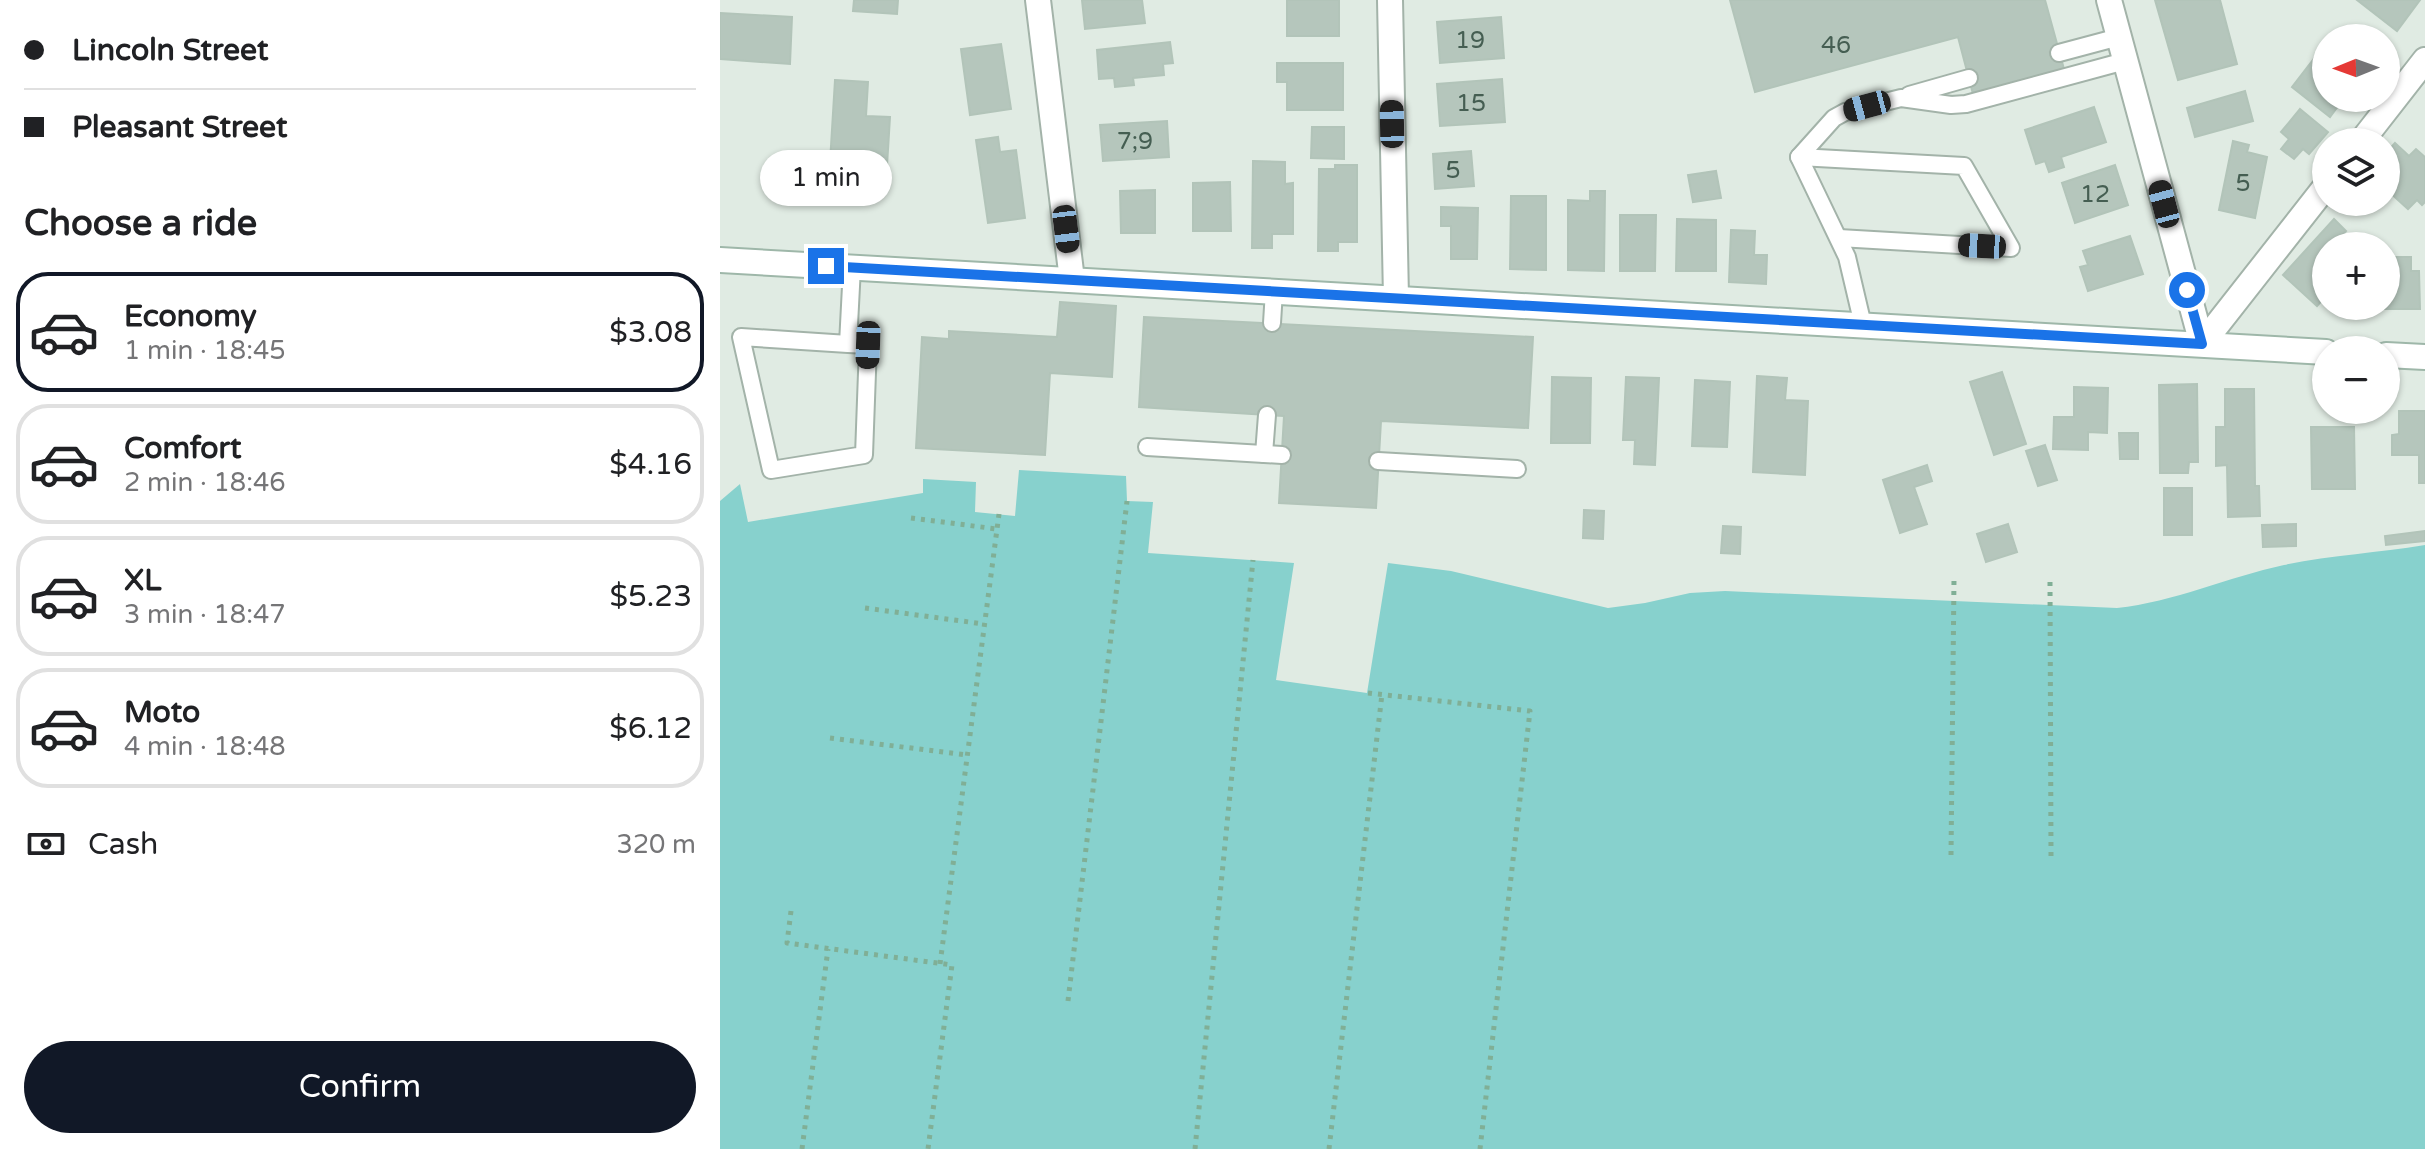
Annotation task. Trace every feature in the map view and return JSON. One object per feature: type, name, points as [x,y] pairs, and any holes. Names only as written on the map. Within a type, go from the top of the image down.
[{"type":"main road","points":[[1038,0],[1072,280]]},
{"type":"main road","points":[[1390,0],[1396,298]]},
{"type":"main road","points":[[2109,0],[2202,344]]},
{"type":"main road","points":[[2372,128],[2425,60]]},
{"type":"main road","points":[[2202,344],[2312,204]]},
{"type":"main road","points":[[720,260],[2312,351]]},
{"type":"main road","points":[[2400,356],[2425,357]]},
{"type":"lane","points":[[2059,53],[2119,37]]},
{"type":"lane","points":[[1889,100],[1911,98],[1966,104],[2125,61]]},
{"type":"lane","points":[[1799,157],[1834,118],[1845,112],[1969,78]]},
{"type":"lane","points":[[1799,157],[1839,238],[1852,273],[1863,325]]},
{"type":"lane","points":[[1799,157],[1964,166],[2011,248],[1839,238]]},
{"type":"lane","points":[[848,344],[852,267]]},
{"type":"lane","points":[[1272,323],[1274,291]]},
{"type":"lane","points":[[741,337],[848,344],[868,345],[864,455],[771,470],[741,337]]},
{"type":"lane","points":[[1264,454],[1267,415]]},
{"type":"lane","points":[[1147,447],[1282,455]]},
{"type":"lane","points":[[1378,461],[1517,469]]},
{"type":"path","points":[[1068,1001],[1127,501]]},
{"type":"path","points":[[940,964],[999,514]]},
{"type":"path","points":[[911,518],[997,529]]},
{"type":"path","points":[[1195,1149],[1253,560]]},
{"type":"path","points":[[1951,855],[1954,579]]},
{"type":"path","points":[[2050,582],[2051,857]]},
{"type":"path","points":[[865,608],[984,624]]},
{"type":"path","points":[[1368,693],[1530,711],[1480,1149]]},
{"type":"path","points":[[1329,1149],[1382,694]]},
{"type":"path","points":[[830,738],[967,755]]},
{"type":"path","points":[[791,911],[787,943],[952,965],[928,1149]]},
{"type":"path","points":[[802,1149],[828,949]]},
{"type":"water","points":[[1019,470],[1126,476],[1127,501],[1153,502],[1148,553],[1294,563],[1276,680],[1367,693],[1388,563],[1451,571],[1608,608],[1690,593],[1725,591],[2117,608],[2180,595],[2284,565],[2425,545],[2425,1149],[720,1149],[720,501],[740,484],[748,522],[923,493],[923,479],[976,482],[975,512],[1015,516]]},
{"type":"building","points":[[854,0],[898,0],[897,14],[853,11]]},
{"type":"building","points":[[1082,0],[1142,0],[1145,23],[1085,29]]},
{"type":"building","points":[[1287,0],[1339,0],[1339,36],[1287,36]]},
{"type":"building","points":[[1730,0],[2045,0],[2064,69],[1973,94],[1958,37],[1755,92]]},
{"type":"building","points":[[2155,0],[2220,0],[2237,64],[2178,80]]},
{"type":"building","points":[[2357,0],[2420,0],[2400,27],[2400,24],[2388,24]]},
{"type":"building","points":[[720,13],[792,17],[790,64],[720,59]]},
{"type":"building","points":[[1501,17],[1504,58],[1440,63],[1437,22]]},
{"type":"building","points":[[1170,42],[1173,63],[1163,64],[1164,75],[1133,78],[1134,85],[1115,87],[1114,78],[1099,79],[1097,50]]},
{"type":"building","points":[[1001,44],[1011,109],[970,115],[961,49]]},
{"type":"building","points":[[2312,61],[2312,103],[2292,87]]},
{"type":"building","points":[[1277,63],[1343,63],[1343,110],[1287,110],[1287,82],[1277,82]]},
{"type":"building","points":[[1502,79],[1505,122],[1440,126],[1437,84]]},
{"type":"building","points":[[835,80],[868,82],[866,116],[890,117],[886,182],[829,179]]},
{"type":"building","points":[[2245,91],[2253,121],[2195,137],[2187,108]]},
{"type":"building","points":[[2094,107],[2106,142],[2061,157],[2064,167],[2049,172],[2045,161],[2036,164],[2025,130]]},
{"type":"building","points":[[2300,109],[2323,128],[2312,128],[2312,151],[2309,154],[2303,149],[2294,159],[2281,149],[2289,139],[2281,132]]},
{"type":"building","points":[[1167,121],[1169,157],[1103,161],[1100,125]]},
{"type":"building","points":[[1312,127],[1344,127],[1344,159],[1311,158]]},
{"type":"building","points":[[998,137],[1000,152],[1016,150],[1025,218],[988,223],[976,140]]},
{"type":"building","points":[[2233,141],[2249,145],[2247,152],[2267,157],[2255,218],[2219,210]]},
{"type":"building","points":[[2400,148],[2409,156],[2416,149],[2425,157],[2425,202],[2422,205],[2417,200],[2408,209],[2400,202]]},
{"type":"building","points":[[1471,151],[1474,186],[1435,189],[1433,154]]},
{"type":"building","points":[[1253,161],[1285,162],[1285,184],[1293,183],[1293,234],[1272,234],[1272,248],[1252,248]]},
{"type":"building","points":[[1335,165],[1357,165],[1357,242],[1338,242],[1338,251],[1318,251],[1319,169],[1335,169]]},
{"type":"building","points":[[2115,165],[2128,205],[2075,223],[2062,183]]},
{"type":"building","points":[[1716,171],[1721,198],[1693,202],[1688,175]]},
{"type":"building","points":[[1230,182],[1231,231],[1193,231],[1193,183]]},
{"type":"building","points":[[1155,190],[1155,233],[1121,233],[1120,191]]},
{"type":"building","points":[[1590,191],[1605,191],[1604,271],[1568,270],[1568,200],[1590,201]]},
{"type":"building","points":[[1511,196],[1546,196],[1546,270],[1510,269]]},
{"type":"building","points":[[1441,207],[1478,208],[1477,259],[1451,259],[1451,226],[1441,226]]},
{"type":"building","points":[[1620,215],[1656,215],[1655,271],[1620,271]]},
{"type":"building","points":[[1677,219],[1716,220],[1716,271],[1676,271]]},
{"type":"building","points":[[2334,219],[2346,231],[2345,232],[2322,232]]},
{"type":"building","points":[[1731,230],[1755,231],[1754,255],[1767,255],[1766,284],[1729,282]]},
{"type":"building","points":[[2130,236],[2143,274],[2088,291],[2080,267],[2088,265],[2083,251]]},
{"type":"building","points":[[2312,243],[2312,301],[2283,275]]},
{"type":"building","points":[[2400,257],[2411,257],[2411,271],[2419,271],[2420,309],[2400,309]]},
{"type":"building","points":[[1060,302],[1116,306],[1112,377],[1050,373],[1045,455],[916,448],[922,337],[949,339],[949,331],[1057,337]]},
{"type":"building","points":[[1144,317],[1533,337],[1528,428],[1381,421],[1376,508],[1279,503],[1284,416],[1139,407]]},
{"type":"building","points":[[2002,372],[2026,444],[1994,455],[1970,382]]},
{"type":"building","points":[[1757,376],[1787,378],[1785,400],[1808,401],[1805,475],[1753,472]]},
{"type":"building","points":[[1552,377],[1591,378],[1590,443],[1551,443]]},
{"type":"building","points":[[1626,377],[1659,378],[1655,465],[1634,464],[1635,440],[1623,440]]},
{"type":"building","points":[[1695,380],[1730,382],[1727,447],[1692,446]]},
{"type":"building","points":[[2197,384],[2198,462],[2189,462],[2188,473],[2160,473],[2159,385]]},
{"type":"building","points":[[2074,387],[2108,388],[2107,433],[2088,432],[2088,450],[2053,449],[2054,417],[2074,417]]},
{"type":"building","points":[[2225,389],[2254,389],[2255,486],[2259,486],[2260,516],[2228,517],[2227,465],[2216,466],[2216,427],[2225,427]]},
{"type":"building","points":[[2400,411],[2425,411],[2425,483],[2419,483],[2419,455],[2392,455],[2392,435],[2399,434]]},
{"type":"building","points":[[2311,427],[2354,427],[2355,489],[2312,489]]},
{"type":"building","points":[[2119,433],[2138,433],[2138,459],[2120,459]]},
{"type":"building","points":[[2045,445],[2057,480],[2038,486],[2026,451]]},
{"type":"building","points":[[1927,465],[1932,481],[1914,487],[1927,524],[1900,533],[1883,480]]},
{"type":"building","points":[[2164,488],[2192,488],[2192,535],[2164,535]]},
{"type":"building","points":[[1584,510],[1604,511],[1603,539],[1583,538]]},
{"type":"building","points":[[2008,524],[2017,552],[1986,562],[1977,534]]},
{"type":"building","points":[[2296,524],[2296,546],[2263,547],[2262,525]]},
{"type":"building","points":[[1723,526],[1741,527],[1740,554],[1721,553]]},
{"type":"building","points":[[2425,531],[2425,541],[2386,545],[2385,536]]},
{"type":"route","points":[[826,266],[2202,344],[2187,290]]}]
